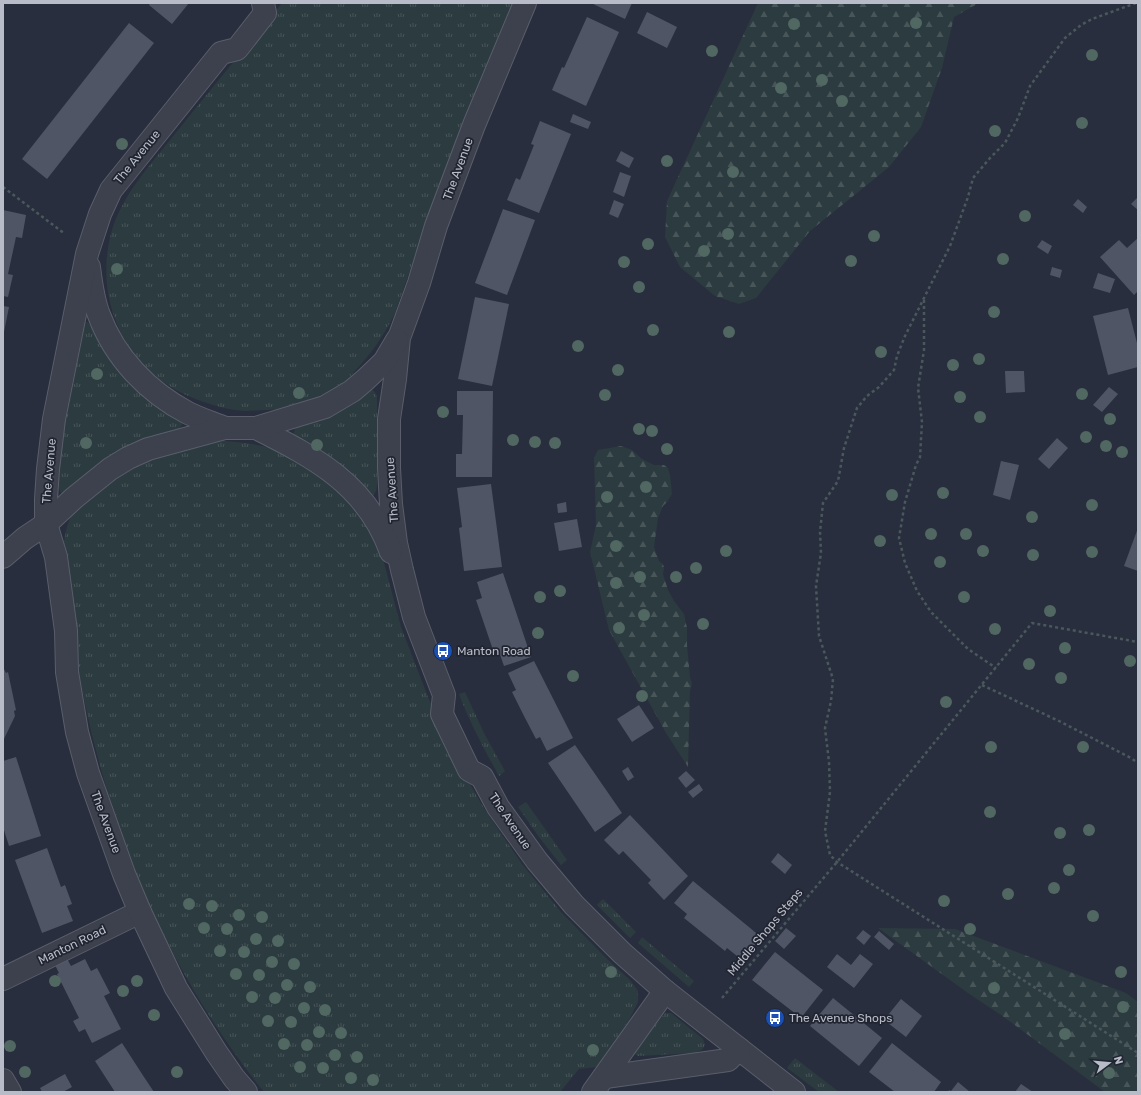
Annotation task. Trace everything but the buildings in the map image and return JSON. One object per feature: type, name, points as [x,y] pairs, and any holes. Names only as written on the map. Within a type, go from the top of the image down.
[{"type":"street","name":"The Avenue","points":[[246,1092],[216,1052],[176,988],[140,912],[124,874],[88,773],[66,672],[66,631],[56,556],[46,524],[46,498],[54,419],[87,254],[100,214],[111,190],[221,53],[237,49],[265,13],[263,3]]},
{"type":"street","name":"The Avenue","points":[[46,524],[86,488],[110,469],[128,458],[148,449],[226,428],[256,428],[325,406],[352,390],[384,362],[399,338],[419,284],[436,226],[474,125],[525,3]]},
{"type":"street","name":"The Avenue","points":[[87,254],[92,286],[99,315],[111,340],[123,359],[138,377],[154,391],[188,413],[226,428]]},
{"type":"street","name":"The Avenue","points":[[399,338],[389,418],[389,468],[396,543],[414,617]]},
{"type":"street","name":"The Avenue","points":[[256,428],[317,460],[346,484],[361,499],[373,516],[389,546],[444,695],[442,714],[469,770],[482,777],[498,807],[537,861],[574,905],[622,953],[665,991],[794,1092]]},
{"type":"street","points":[[3,556],[25,538],[46,524]]},
{"type":"street","name":"Manton Road","points":[[3,979],[140,912]]},
{"type":"street","points":[[599,1084],[665,991]]},
{"type":"street","points":[[599,1084],[728,1060],[739,1049]]},
{"type":"street","points":[[3,1080],[10,1092]]},
{"type":"path","points":[[1136,3],[1092,18],[1080,25],[1065,38],[1030,86],[1018,118],[1005,143],[973,178],[968,197],[950,246],[905,336],[897,356],[894,370],[879,387],[867,396],[857,408],[844,448],[838,481],[823,503],[821,515],[820,553],[816,586],[819,636],[832,679],[831,701],[825,728],[829,762],[830,792],[825,832],[830,855],[837,862],[1138,1053]]},
{"type":"path","points":[[3,187],[67,236]]},
{"type":"path","points":[[924,298],[924,350],[918,388],[922,422],[920,457],[916,465],[905,502],[899,538],[905,563],[917,591],[932,612],[968,649],[996,668]]},
{"type":"path","name":"Middle Shops Steps","points":[[722,998],[837,862],[1032,623],[1138,642]]},
{"type":"path","points":[[982,685],[1059,721],[1138,763]]},
{"type":"green space","points":[[282,3],[513,3],[463,120],[395,313],[376,345],[344,383],[326,395],[297,406],[248,411],[223,408],[206,403],[176,390],[154,374],[136,356],[122,334],[112,310],[107,284],[107,257],[112,230],[117,217],[138,180]]},
{"type":"green space","points":[[758,3],[979,3],[954,17],[942,68],[921,127],[889,167],[810,231],[756,298],[739,304],[715,296],[680,267],[665,237],[667,201]]},
{"type":"green space","points":[[84,322],[88,322],[108,357],[118,368],[182,421],[182,425],[179,429],[139,443],[63,494],[60,492],[58,482],[67,396]]},
{"type":"green space","points":[[370,389],[377,397],[377,486],[373,496],[369,495],[293,435],[295,429],[299,425]]},
{"type":"green space","points":[[217,440],[268,447],[288,453],[350,496],[379,544],[401,627],[449,748],[485,810],[522,864],[561,912],[630,980],[638,991],[638,1002],[628,1022],[597,1067],[579,1069],[560,1092],[264,1092],[225,1040],[191,986],[161,929],[135,870],[113,810],[96,749],[81,686],[64,574],[64,538],[69,521],[79,504],[144,458]]},
{"type":"green space","points":[[621,446],[632,450],[642,459],[654,465],[664,465],[668,468],[670,475],[672,494],[663,506],[658,518],[654,547],[659,561],[663,564],[663,574],[668,590],[684,614],[687,628],[687,645],[692,684],[690,691],[688,767],[666,733],[609,630],[590,552],[596,525],[594,458],[598,450]]},
{"type":"green space","points":[[465,692],[484,733],[505,771],[499,776],[463,705],[459,694]]},
{"type":"green space","points":[[526,802],[567,860],[561,865],[518,807]]},
{"type":"green space","points":[[603,899],[636,932],[630,938],[597,905]]},
{"type":"green space","points":[[878,928],[955,929],[1126,993],[1138,1002],[1138,1092],[1105,1092],[1001,1015]]},
{"type":"green space","points":[[642,937],[694,981],[689,987],[638,943]]},
{"type":"green space","points":[[665,1013],[671,1013],[703,1039],[705,1045],[702,1050],[694,1053],[638,1056],[635,1054],[635,1051]]},
{"type":"green space","points":[[795,1058],[839,1092],[819,1092],[787,1068]]},
{"type":"place","name":"Manton Road","points":[[443,651]]},
{"type":"place","name":"The Avenue Shops","points":[[775,1018]]}]
